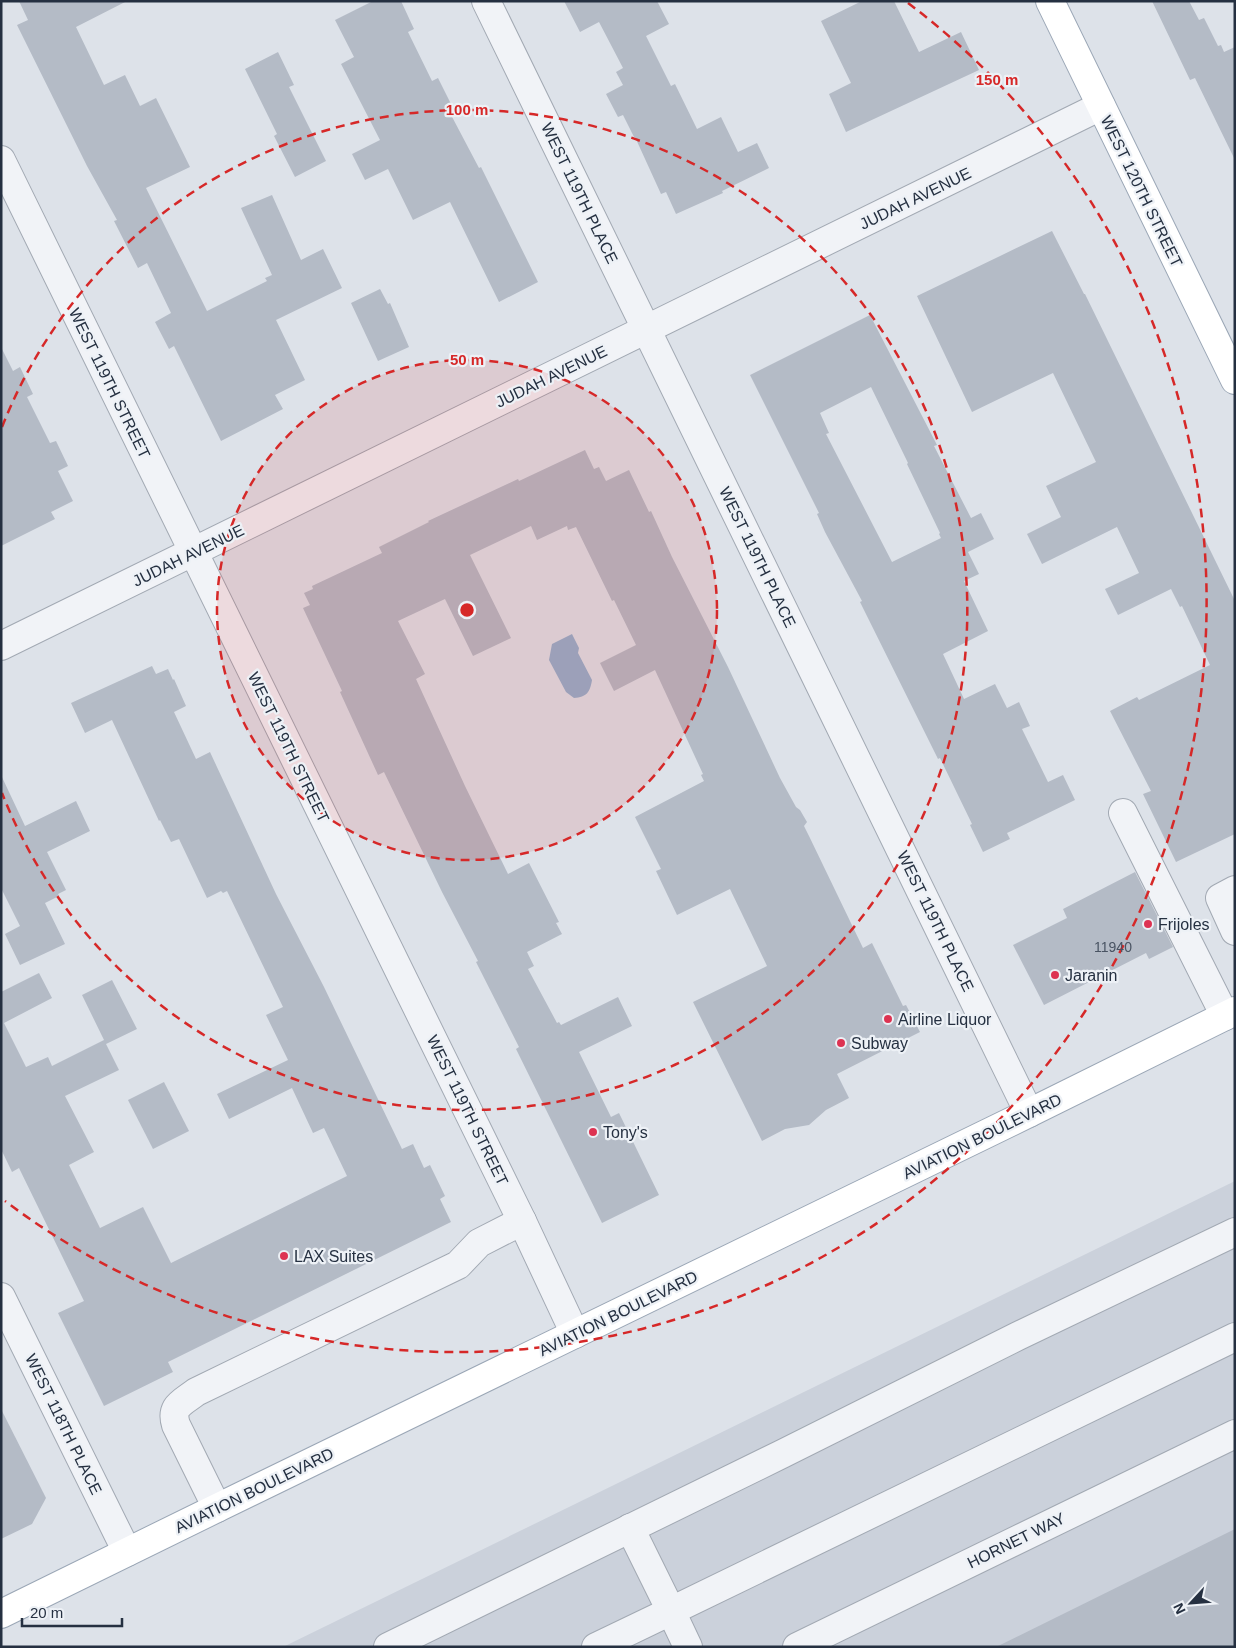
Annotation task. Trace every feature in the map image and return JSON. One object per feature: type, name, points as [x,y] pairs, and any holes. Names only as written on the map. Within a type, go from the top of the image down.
[{"type":"main road","name":"WEST 120TH STREET","points":[[1050,1],[1235,380]]},
{"type":"main road","name":"AVIATION BOULEVARD","points":[[1,1614],[1030,1113],[1230,1013]]},
{"type":"street","name":"WEST 119TH PLACE","points":[[486,1],[1030,1113]]},
{"type":"street","name":"JUDAH AVENUE","points":[[1,646],[1101,106]]},
{"type":"street","name":"WEST 119TH STREET","points":[[1,160],[522,1221],[575,1334]]},
{"type":"street","points":[[1123,814],[1230,1013]]},
{"type":"street","points":[[1235,890],[1220,898],[1235,931]]},
{"type":"street","points":[[217,1508],[176,1425],[173,1415],[175,1409],[196,1392],[458,1265],[479,1243],[522,1221]]},
{"type":"street","points":[[388,1647],[1018,1336],[1235,1232]]},
{"type":"street","name":"WEST 118TH PLACE","points":[[1,1297],[127,1552]]},
{"type":"street","points":[[596,1647],[1235,1337]]},
{"type":"street","name":"HORNET WAY","points":[[797,1647],[1235,1434]]},
{"type":"street","points":[[630,1528],[688,1647]]},
{"type":"shaded area","points":[[1235,1181],[1235,1647],[283,1647]]},
{"type":"water","points":[[572,634],[579,648],[578,653],[592,680],[587,693],[574,698],[566,692],[549,660],[552,644]]},
{"type":"building","points":[[19,1],[127,1],[76,27],[104,85],[125,75],[140,106],[156,98],[190,167],[146,188],[207,311],[267,281],[265,278],[272,275],[241,208],[272,195],[301,260],[323,249],[342,288],[276,320],[305,380],[275,395],[283,409],[221,441],[174,346],[169,349],[155,322],[171,313],[147,263],[138,268],[114,221],[117,220],[87,166],[17,25],[28,20]]},
{"type":"building","points":[[373,1],[401,1],[414,29],[408,32],[432,81],[438,78],[454,110],[450,113],[479,168],[481,167],[538,282],[499,302],[450,202],[413,220],[388,169],[365,180],[352,154],[380,140],[341,64],[354,57],[335,20]]},
{"type":"building","points":[[564,1],[657,1],[669,24],[646,36],[671,86],[675,84],[697,129],[721,117],[738,152],[757,143],[769,168],[722,191],[723,193],[676,214],[666,192],[661,194],[623,115],[618,117],[606,94],[623,85],[616,72],[623,68],[599,22],[580,32]]},
{"type":"building","points":[[862,1],[894,1],[919,52],[961,32],[979,70],[846,132],[829,94],[851,83],[821,21]]},
{"type":"building","points":[[1152,1],[1189,1],[1199,20],[1204,18],[1218,46],[1221,45],[1224,52],[1235,47],[1235,160],[1195,78],[1190,80]]},
{"type":"building","points":[[278,52],[294,85],[289,87],[326,161],[295,177],[274,136],[277,134],[245,69]]},
{"type":"building","points":[[1052,231],[1085,294],[1235,601],[1235,834],[1176,862],[1143,794],[1151,791],[1110,711],[1137,697],[1139,700],[1210,665],[1182,606],[1180,607],[1171,589],[1118,615],[1105,589],[1139,573],[1117,527],[1042,564],[1027,534],[1061,517],[1046,486],[1096,462],[1053,373],[972,412],[917,296]]},
{"type":"building","points":[[380,289],[388,304],[390,303],[409,347],[378,361],[351,303]]},
{"type":"building","points":[[870,315],[937,445],[934,446],[971,518],[981,513],[994,539],[968,552],[979,574],[964,581],[988,631],[943,654],[964,699],[995,684],[1007,708],[1019,702],[1030,726],[1022,729],[1048,782],[1063,775],[1075,800],[1007,833],[1010,839],[983,852],[970,825],[972,824],[940,758],[938,759],[860,602],[862,601],[825,532],[817,514],[819,513],[750,375]],"holes":[[[871,387],[908,463],[941,538],[892,562],[826,434],[829,433],[820,413]]]},
{"type":"building","points":[[1,347],[13,371],[20,367],[33,394],[27,397],[50,443],[56,441],[68,466],[58,471],[73,501],[51,512],[55,519],[1,546]]},
{"type":"building","points":[[585,450],[594,469],[599,467],[606,481],[629,470],[728,667],[780,778],[796,807],[807,822],[804,826],[863,948],[872,943],[903,1006],[906,1005],[920,1032],[837,1074],[849,1098],[826,1110],[809,1125],[785,1129],[762,1141],[693,1002],[767,966],[730,889],[677,915],[656,871],[661,869],[635,817],[704,781],[701,775],[703,774],[655,670],[614,691],[600,663],[636,645],[576,527],[568,530],[567,526],[537,540],[531,526],[470,555],[511,638],[473,656],[445,599],[398,621],[425,674],[416,679],[508,874],[529,863],[559,922],[556,923],[562,934],[527,952],[534,966],[528,969],[557,1023],[559,1022],[561,1025],[618,997],[632,1026],[579,1052],[611,1117],[619,1113],[659,1195],[602,1223],[516,1049],[519,1047],[476,962],[478,961],[442,892],[384,772],[378,775],[340,692],[342,691],[303,608],[310,605],[304,593],[313,589],[312,586],[382,553],[379,547],[428,521]]},
{"type":"building","points":[[152,666],[156,674],[168,669],[174,679],[186,706],[174,712],[196,759],[210,752],[276,894],[324,987],[402,1149],[413,1144],[424,1168],[430,1165],[445,1196],[440,1199],[451,1222],[168,1362],[173,1372],[104,1406],[58,1313],[84,1301],[19,1168],[12,1172],[1,1149],[1,992],[39,973],[52,998],[4,1023],[26,1067],[48,1057],[52,1066],[104,1040],[82,995],[112,980],[137,1029],[106,1044],[119,1070],[65,1096],[94,1152],[69,1165],[100,1228],[143,1207],[171,1263],[347,1176],[324,1128],[313,1133],[292,1088],[229,1119],[217,1094],[288,1060],[266,1015],[283,1007],[227,891],[223,893],[221,891],[207,898],[179,839],[171,842],[159,821],[112,720],[85,733],[71,703]]},
{"type":"building","points":[[1,775],[25,826],[76,801],[90,831],[47,852],[66,890],[45,903],[65,944],[20,965],[5,934],[20,926],[1,888]]},
{"type":"building","points":[[1135,872],[1173,947],[1149,959],[1146,953],[1044,1005],[1013,945],[1067,918],[1063,909]]},
{"type":"building","points":[[164,1082],[189,1131],[153,1149],[128,1100]]},
{"type":"building","points":[[1,1409],[46,1498],[32,1524],[1,1539]]},
{"type":"building","points":[[1235,1529],[1235,1647],[996,1647]]},
{"type":"place","name":"Frijoles","points":[[1148,924]]},
{"type":"place","name":"Jaranin","points":[[1055,975]]},
{"type":"place","name":"Airline Liquor","points":[[888,1019]]},
{"type":"place","name":"Subway","points":[[841,1043]]},
{"type":"place","name":"Tony's","points":[[593,1132]]},
{"type":"place","name":"LAX Suites","points":[[284,1256]]}]
